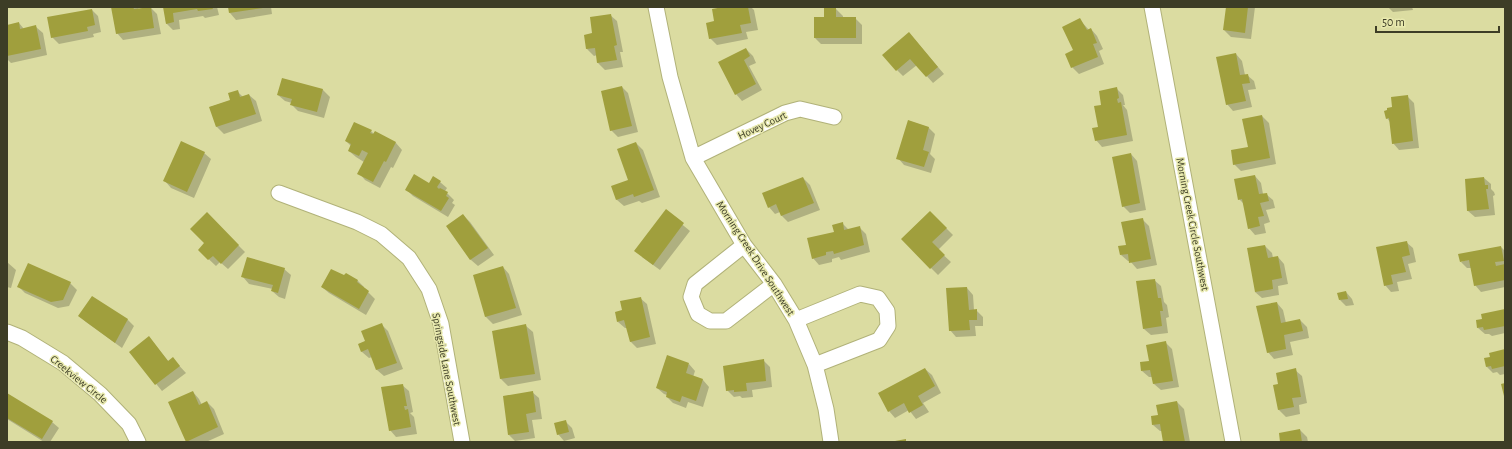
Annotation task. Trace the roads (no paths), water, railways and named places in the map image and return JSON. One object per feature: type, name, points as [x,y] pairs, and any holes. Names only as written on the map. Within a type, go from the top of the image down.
[{"type":"street","name":"Morning Creek Drive Southwest","points":[[656,7],[670,78],[693,158],[744,244],[774,284],[796,320],[814,364],[826,409],[831,442]]},
{"type":"street","name":"Morning Creek Circle Southwest","points":[[1152,7],[1234,442]]},
{"type":"street","name":"Hovey Court","points":[[693,158],[785,113],[800,109],[834,117]]},
{"type":"street","name":"Springside Lane Southwest","points":[[279,193],[357,222],[381,234],[409,258],[429,288],[441,324],[462,442]]},
{"type":"street","points":[[744,244],[695,284],[692,297],[698,314],[710,321],[726,321],[774,284]]},
{"type":"street","points":[[796,320],[860,294],[878,298],[887,310],[888,326],[879,340],[814,364]]},
{"type":"street","name":"Creekview Circle","points":[[7,332],[22,338],[63,363],[100,394],[129,424],[138,442]]}]
